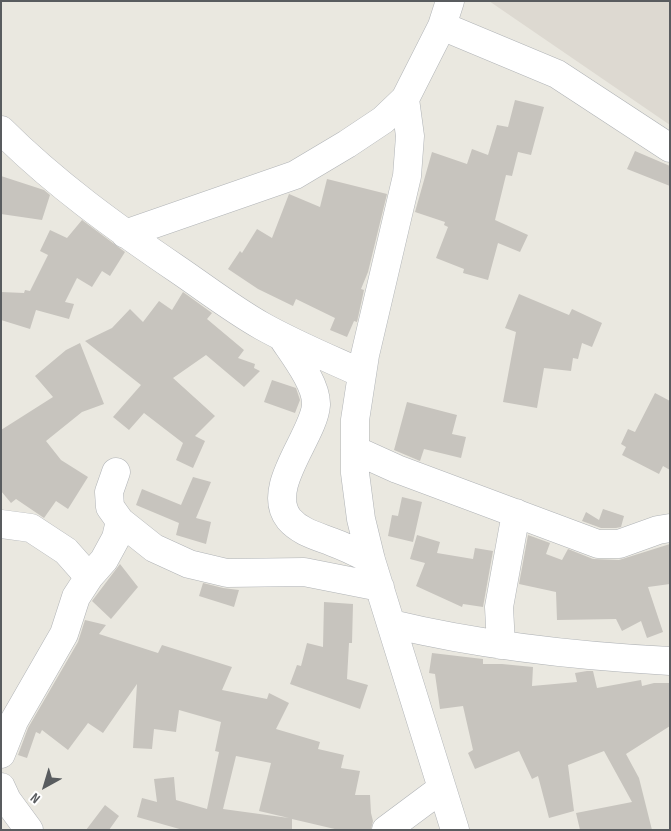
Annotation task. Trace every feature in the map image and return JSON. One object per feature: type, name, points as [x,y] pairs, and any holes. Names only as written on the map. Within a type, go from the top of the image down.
[{"type":"street","points":[[125,234],[295,175],[383,120],[405,99],[446,14],[557,74],[670,148]]},
{"type":"street","points":[[405,99],[410,136],[407,176],[361,373],[355,420],[355,473],[360,519],[371,560],[455,830]]},
{"type":"street","points":[[1,130],[25,154],[125,234],[216,296],[281,337],[361,373]]},
{"type":"street","points":[[281,337],[301,366],[312,388],[316,404],[286,477],[282,496],[283,508],[289,519],[299,528],[371,560]]},
{"type":"street","points":[[355,450],[397,469],[598,544],[619,544],[658,530],[670,528]]},
{"type":"street","points":[[116,472],[108,492],[110,507],[120,521],[154,548],[189,564],[227,573],[304,572],[380,587]]},
{"type":"street","points":[[501,645],[499,607],[516,512]]},
{"type":"street","points":[[1,754],[14,721],[64,634],[76,597],[104,560],[116,538],[120,521]]},
{"type":"street","points":[[1,524],[32,528],[66,552],[90,577]]},
{"type":"street","points":[[392,624],[441,636],[501,645],[614,658],[670,661]]},
{"type":"street","points":[[1,787],[6,800],[30,830]]},
{"type":"street","points":[[386,830],[441,789]]},
{"type":"shaded area","points":[[489,1],[670,1],[670,125]]},
{"type":"building","points":[[515,100],[544,107],[531,155],[518,152],[512,176],[506,175],[495,220],[528,235],[520,252],[498,243],[488,280],[463,273],[464,269],[436,258],[448,227],[444,225],[445,222],[415,212],[432,152],[467,164],[472,149],[488,155],[497,125],[508,127]]},
{"type":"building","points":[[635,151],[670,166],[670,186],[627,169]]},
{"type":"building","points":[[1,176],[44,190],[50,195],[42,220],[1,214]]},
{"type":"building","points":[[327,179],[387,194],[368,272],[361,289],[364,290],[357,322],[354,321],[347,337],[330,330],[335,318],[296,299],[293,306],[258,289],[228,269],[240,251],[242,253],[257,229],[272,238],[289,194],[320,207]]},
{"type":"building","points":[[82,220],[125,252],[110,276],[102,271],[92,287],[77,278],[65,302],[74,304],[69,319],[36,310],[30,329],[1,320],[1,292],[24,293],[25,290],[30,291],[48,255],[40,251],[50,230],[67,238]]},
{"type":"building","points":[[183,292],[212,313],[207,319],[244,350],[238,358],[255,364],[254,368],[260,371],[244,387],[206,355],[173,378],[215,416],[195,436],[205,441],[193,468],[176,460],[183,443],[144,413],[129,430],[113,417],[141,385],[85,341],[112,328],[130,309],[143,322],[159,301],[172,310]]},
{"type":"building","points":[[519,294],[569,315],[572,309],[602,323],[592,347],[582,343],[578,359],[573,358],[571,371],[544,368],[537,408],[503,402],[516,332],[505,328]]},
{"type":"building","points":[[80,343],[104,404],[82,412],[46,441],[61,460],[88,477],[68,509],[56,501],[44,518],[16,499],[11,503],[1,491],[1,430],[53,397],[35,376],[66,350]]},
{"type":"building","points":[[272,380],[296,388],[300,400],[295,413],[264,402]]},
{"type":"building","points":[[655,393],[670,401],[670,470],[663,466],[659,474],[622,455],[626,447],[621,444],[628,429],[635,432]]},
{"type":"building","points":[[407,402],[457,415],[452,434],[466,437],[461,458],[424,449],[420,461],[394,450]]},
{"type":"building","points":[[193,477],[211,482],[196,518],[211,522],[206,544],[176,535],[179,523],[136,505],[142,489],[181,505]]},
{"type":"building","points":[[402,497],[422,502],[413,542],[388,536],[392,515],[398,516]]},
{"type":"building","points":[[603,509],[624,516],[621,527],[601,528],[582,521],[586,512],[599,520]]},
{"type":"building","points":[[417,535],[440,542],[437,553],[473,559],[475,548],[493,551],[483,607],[463,604],[462,607],[416,586],[425,563],[410,559]]},
{"type":"building","points":[[528,535],[550,543],[546,554],[562,560],[568,549],[593,559],[619,560],[670,544],[670,584],[648,587],[663,632],[647,638],[641,621],[622,631],[616,619],[557,620],[556,592],[519,584]]},
{"type":"building","points":[[120,564],[138,587],[111,619],[92,601]]},
{"type":"building","points":[[203,583],[239,590],[234,607],[199,596]]},
{"type":"building","points":[[324,602],[353,604],[352,643],[349,643],[347,679],[368,685],[360,709],[290,684],[297,665],[301,666],[307,643],[323,647]]},
{"type":"building","points":[[85,620],[106,625],[99,634],[158,653],[162,645],[232,667],[222,690],[267,699],[269,693],[289,703],[276,729],[320,742],[318,749],[344,755],[341,768],[360,771],[355,795],[370,795],[373,821],[371,830],[339,830],[292,819],[292,830],[183,830],[137,817],[142,798],[157,802],[154,779],[174,777],[176,800],[207,809],[219,752],[215,751],[221,722],[179,710],[176,732],[154,729],[152,749],[133,748],[137,684],[103,733],[88,723],[68,750],[42,730],[40,734],[36,732],[27,758],[18,755],[28,728],[78,642]],"holes":[[[236,756],[271,763],[259,811],[289,818],[223,809]]]},
{"type":"building","points":[[432,653],[483,659],[483,664],[533,667],[532,686],[577,682],[575,673],[587,671],[593,671],[597,688],[641,680],[642,686],[654,683],[670,683],[670,726],[626,754],[639,778],[652,830],[580,830],[576,813],[632,802],[604,751],[568,765],[574,811],[549,818],[538,776],[532,779],[519,751],[475,769],[468,753],[473,750],[463,706],[440,709],[435,674],[429,673]]},
{"type":"building","points":[[105,805],[119,816],[109,830],[86,830]]}]
